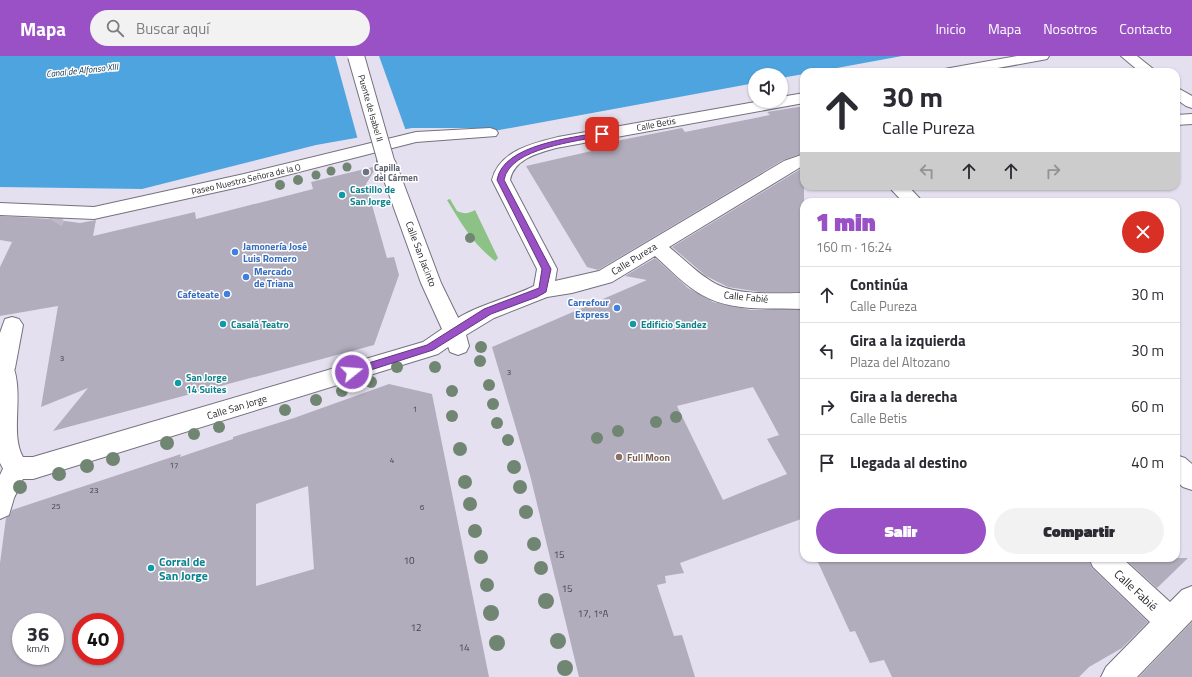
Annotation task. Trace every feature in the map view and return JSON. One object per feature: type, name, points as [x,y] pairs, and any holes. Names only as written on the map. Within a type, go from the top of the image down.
[{"type":"street","name":"Puente de Isabel II","points":[[356,56],[386,160]]},
{"type":"street","points":[[973,68],[1042,56]]},
{"type":"street","points":[[1128,56],[1144,68]]},
{"type":"street","points":[[1180,95],[1192,103]]},
{"type":"street","name":"Calle Betis","points":[[543,290],[546,269],[501,180],[502,172],[510,162],[543,146],[800,99]]},
{"type":"street","points":[[1180,120],[1192,119]]},
{"type":"street","name":"Paseo Nuestra Señora de la O","points":[[0,209],[94,212],[244,180],[416,137],[490,134]]},
{"type":"street","name":"Calle San Jacinto","points":[[386,160],[431,283],[456,339]]},
{"type":"street","name":"Calle Pureza","points":[[456,339],[488,312],[534,295],[543,290],[572,286],[605,277],[800,161]]},
{"type":"street","points":[[901,190],[910,198]]},
{"type":"street","name":"Calle Fabié","points":[[656,246],[696,280],[718,294],[763,300],[800,301]]},
{"type":"street","points":[[0,507],[2,497],[16,468],[5,449],[7,410],[2,365],[12,325]]},
{"type":"street","name":"Calle San Jorge","points":[[16,468],[33,468],[173,427],[456,339]]},
{"type":"street","points":[[1180,469],[1192,479]]},
{"type":"street","name":"Calle Fabié","points":[[1106,562],[1171,622]]},
{"type":"street","points":[[1116,677],[1192,600]]},
{"type":"green space","points":[[450,199],[457,211],[466,213],[475,210],[498,258],[495,261],[480,248],[468,233],[447,200]]},
{"type":"water","name":"Canal de Alfonso XIII","points":[[0,56],[902,56],[837,68],[800,68],[800,75],[788,77],[788,68],[748,68],[748,84],[494,131],[492,128],[412,128],[316,145],[142,189],[0,187]]},
{"type":"pier","points":[[335,56],[379,56],[406,131],[358,140]]},
{"type":"building","points":[[800,107],[800,154],[783,160],[598,270],[587,267],[526,166],[618,145],[616,141],[682,128],[685,132],[770,115],[767,112]]},
{"type":"building","name":"Mercado de Triana","points":[[377,166],[366,184],[387,258],[394,257],[399,275],[374,345],[53,431],[88,388],[41,407],[58,306],[0,316],[0,267],[12,242],[0,240],[0,216],[51,219],[80,223],[96,220],[93,236],[195,212],[196,219],[313,189],[311,182]]},
{"type":"building","points":[[800,169],[800,190],[804,190],[804,198],[800,198],[800,292],[760,292],[728,287],[706,276],[672,247]]},
{"type":"building","points":[[655,258],[688,288],[713,302],[751,310],[800,310],[800,519],[680,563],[684,573],[665,576],[666,583],[657,585],[674,636],[682,635],[695,677],[579,677],[530,475],[492,347],[647,280],[625,276]],"holes":[[[753,387],[779,435],[767,439],[787,474],[723,500],[677,406]]]},
{"type":"building","points":[[389,384],[432,394],[489,677],[0,677],[0,563],[6,518],[10,515],[12,510],[181,454],[180,457],[233,439],[233,437],[294,418]],"holes":[[[308,486],[314,569],[256,586],[256,504]]]},
{"type":"building","points":[[1180,558],[1188,558],[1157,588],[1128,562],[1180,562]]},
{"type":"building","points":[[818,562],[1090,562],[1092,568],[1148,622],[1122,648],[1089,667],[1079,677],[892,677],[884,660],[870,663],[855,631],[850,632]]},
{"type":"building","points":[[1192,622],[1192,677],[1139,677]]},
{"type":"tunnel","points":[[55,217],[58,212]]},
{"type":"tunnel","points":[[53,221],[56,216]]},
{"type":"place","name":"Capilla del Cármen","points":[[366,172]]},
{"type":"place","name":"Castillo de San Jorge","points":[[342,195]]},
{"type":"place","name":"Jamonería José Luis Romero","points":[[235,252]]},
{"type":"place","name":"Mercado de Triana","points":[[246,277]]},
{"type":"place","name":"Cafeteate","points":[[227,294]]},
{"type":"place","name":"Carrefour Express","points":[[617,308]]},
{"type":"place","name":"Casalá Teatro","points":[[223,324]]},
{"type":"place","name":"Edificio Sandez","points":[[633,324]]},
{"type":"place","name":"San Jorge 14 Suites","points":[[178,383]]},
{"type":"place","name":"Full Moon","points":[[619,457]]},
{"type":"place","name":"Corral de San Jorge","points":[[151,568]]},
{"type":"route","points":[[352,372],[430,348],[488,312],[534,295],[543,290],[546,277],[546,269],[543,260],[501,180],[502,172],[510,162],[516,158],[543,146],[602,134]]}]
